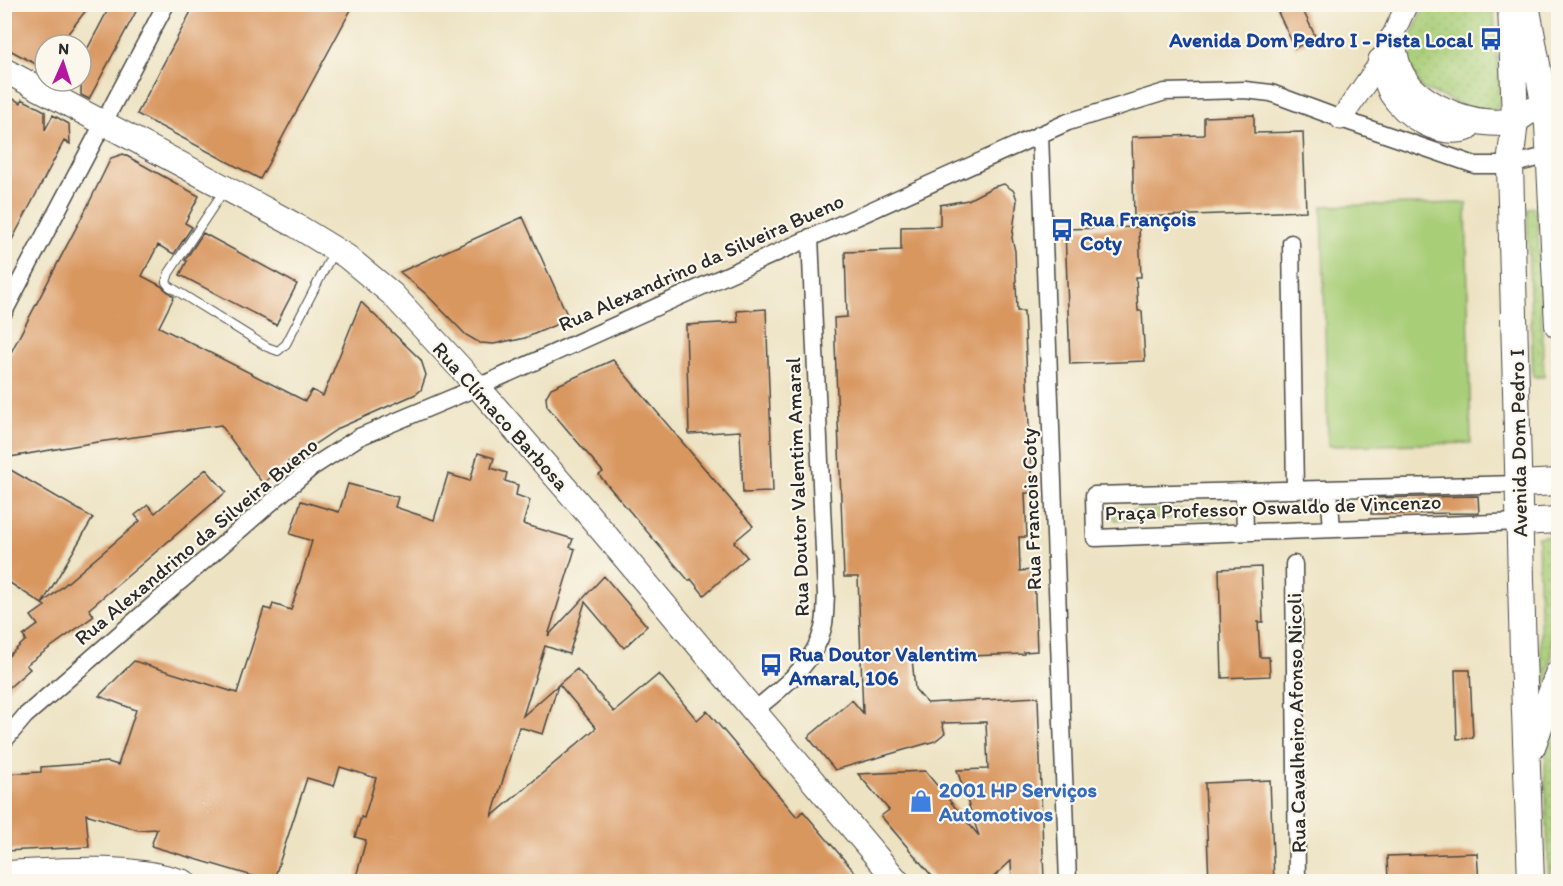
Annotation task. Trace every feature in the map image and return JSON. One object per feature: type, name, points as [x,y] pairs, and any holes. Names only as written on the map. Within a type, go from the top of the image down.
[{"type":"main road","name":"Avenida Dom Pedro I","points":[[1511,4],[1515,121],[1510,165],[1531,882]]},
{"type":"main road","points":[[1526,4],[1551,95],[1548,125],[1555,154],[1558,325]]},
{"type":"main road","points":[[1395,26],[1391,92],[1404,107],[1423,121],[1441,128],[1462,129],[1482,122],[1515,121],[1551,95]]},
{"type":"main road","name":"Rua Clímaco Barbosa","points":[[4,70],[296,225],[346,256],[392,294],[478,387],[755,710],[898,882]]},
{"type":"main road","points":[[1519,484],[1558,482]]},
{"type":"main road","points":[[1520,522],[1558,520]]},
{"type":"main road","points":[[1527,760],[1558,674]]},
{"type":"main road","points":[[4,873],[106,875],[131,870],[159,874],[184,882]]},
{"type":"street","points":[[4,312],[166,4]]},
{"type":"street","points":[[1341,119],[1395,26]]},
{"type":"street","name":"Rua Alexandrino da Silveira Bueno","points":[[4,741],[25,716],[311,468],[359,437],[478,387],[1068,122],[1166,92],[1245,90],[1271,93],[1475,165],[1510,165],[1555,154]]},
{"type":"street","name":"Rua Francois Coty","points":[[1040,134],[1068,882]]},
{"type":"street","name":"Rua Doutor Valentim Amaral","points":[[755,710],[789,681],[813,652],[823,628],[826,596],[810,237]]},
{"type":"street","points":[[1291,243],[1295,490]]},
{"type":"street","name":"Praça Professor Oswaldo de Vincenzo","points":[[1519,484],[1094,495],[1095,538],[1520,522]]},
{"type":"street","points":[[1329,489],[1332,529]]},
{"type":"street","points":[[1244,491],[1245,532]]},
{"type":"street","name":"Rua Cavalheiro Afonso Nicoli","points":[[1294,564],[1297,882]]},
{"type":"lane","points":[[225,188],[169,273],[166,282],[267,347],[278,351],[286,344],[334,249]]},
{"type":"green space","points":[[1425,5],[1493,5],[1501,99],[1495,109],[1478,112],[1421,88],[1407,59],[1408,43]]},
{"type":"green space","points":[[1466,203],[1471,443],[1328,446],[1322,206]]},
{"type":"green space","points":[[1537,207],[1544,377],[1533,377],[1527,208]]},
{"type":"green space","points":[[1225,508],[1229,510],[1226,517],[1115,520],[1113,512],[1116,511]]},
{"type":"green space","points":[[1550,536],[1552,654],[1540,713],[1537,713],[1541,655],[1538,537]]},
{"type":"green space","points":[[1550,712],[1553,712],[1558,881],[1549,882],[1545,768]]},
{"type":"building","points":[[4,4],[91,4],[68,33],[33,33],[33,63],[4,47]]},
{"type":"building","points":[[111,4],[140,4],[93,92],[93,38]]},
{"type":"building","points":[[195,4],[354,4],[260,179],[137,114]]},
{"type":"building","points":[[1274,4],[1300,4],[1316,38],[1295,48]]},
{"type":"building","points":[[81,93],[92,93],[89,99]]},
{"type":"building","points":[[4,94],[21,103],[22,99],[45,111],[45,130],[53,115],[69,124],[70,144],[64,141],[4,255]]},
{"type":"building","points":[[1254,115],[1254,133],[1303,132],[1306,211],[1134,217],[1132,137],[1204,135],[1204,117]]},
{"type":"building","points":[[123,154],[199,196],[185,223],[192,227],[174,254],[158,245],[142,276],[161,286],[174,297],[159,327],[305,401],[312,390],[323,396],[361,302],[421,360],[426,375],[421,390],[339,428],[288,462],[263,484],[221,425],[4,458],[4,358],[8,358],[111,158]]},
{"type":"building","points":[[1004,184],[1014,191],[1017,200],[1012,238],[1015,251],[1017,311],[1024,311],[1032,493],[1025,493],[1027,537],[1019,537],[1020,571],[1034,570],[1037,651],[1024,652],[1024,654],[912,658],[915,689],[927,703],[1038,697],[1044,882],[1012,882],[1011,861],[988,882],[937,882],[881,816],[889,810],[858,774],[925,771],[979,836],[957,770],[988,769],[986,722],[942,723],[945,733],[935,741],[835,770],[808,737],[852,700],[863,713],[858,577],[844,577],[834,318],[847,317],[845,252],[901,250],[901,227],[940,226],[940,205],[968,200]]},
{"type":"building","points":[[523,217],[569,319],[525,338],[494,344],[480,343],[466,335],[426,294],[400,272]]},
{"type":"building","points":[[1139,227],[1141,277],[1136,277],[1138,311],[1142,311],[1145,361],[1070,364],[1065,229]]},
{"type":"building","points":[[203,233],[297,284],[276,325],[180,275],[187,261],[185,260]]},
{"type":"building","points":[[766,309],[773,492],[743,493],[740,431],[689,434],[686,325],[738,322],[737,311]]},
{"type":"building","points":[[613,360],[753,526],[734,542],[747,557],[704,595],[691,579],[689,581],[599,475],[603,472],[547,406],[546,397],[551,388]]},
{"type":"building","points":[[478,453],[494,458],[491,468],[507,473],[505,481],[518,485],[516,495],[530,500],[523,524],[573,539],[570,547],[575,549],[548,636],[604,576],[647,626],[624,648],[585,602],[569,654],[545,646],[523,716],[558,685],[543,734],[519,727],[492,816],[596,728],[559,684],[577,669],[614,712],[659,674],[697,720],[707,711],[797,817],[803,811],[863,882],[376,882],[356,877],[366,840],[355,837],[361,817],[364,818],[376,778],[340,767],[334,786],[307,778],[273,882],[151,846],[157,829],[138,830],[86,814],[89,847],[4,851],[4,774],[41,772],[41,767],[108,762],[118,765],[136,710],[99,696],[134,661],[237,693],[264,608],[271,610],[273,604],[291,610],[312,541],[290,534],[301,501],[339,512],[348,484],[398,497],[395,507],[434,520],[448,474],[470,481]]},
{"type":"building","points":[[4,466],[93,518],[42,604],[4,579]]},
{"type":"building","points":[[206,469],[226,492],[89,609],[94,616],[26,665],[30,669],[4,692],[4,660],[26,640],[23,636],[38,625],[31,616],[45,606],[42,604],[140,521],[135,515],[148,505],[155,513]]},
{"type":"building","points":[[1478,496],[1479,513],[1371,514],[1371,498]]},
{"type":"building","points":[[1261,567],[1263,622],[1258,622],[1260,657],[1269,657],[1270,676],[1222,678],[1219,569]]},
{"type":"building","points":[[1455,670],[1470,670],[1473,738],[1457,739]]},
{"type":"building","points":[[1270,780],[1274,882],[1209,882],[1205,783]]},
{"type":"building","points":[[1477,853],[1479,882],[1388,882],[1387,856]]},
{"type":"place","name":"Avenida Dom Pedro I - Pista Local","points":[[1491,39]]},
{"type":"place","name":"Rua François Coty","points":[[1062,230]]},
{"type":"place","name":"Rua Doutor Valentim Amaral, 106","points":[[771,665]]},
{"type":"place","name":"2001 HP Serviços Automotivos","points":[[921,801]]}]
